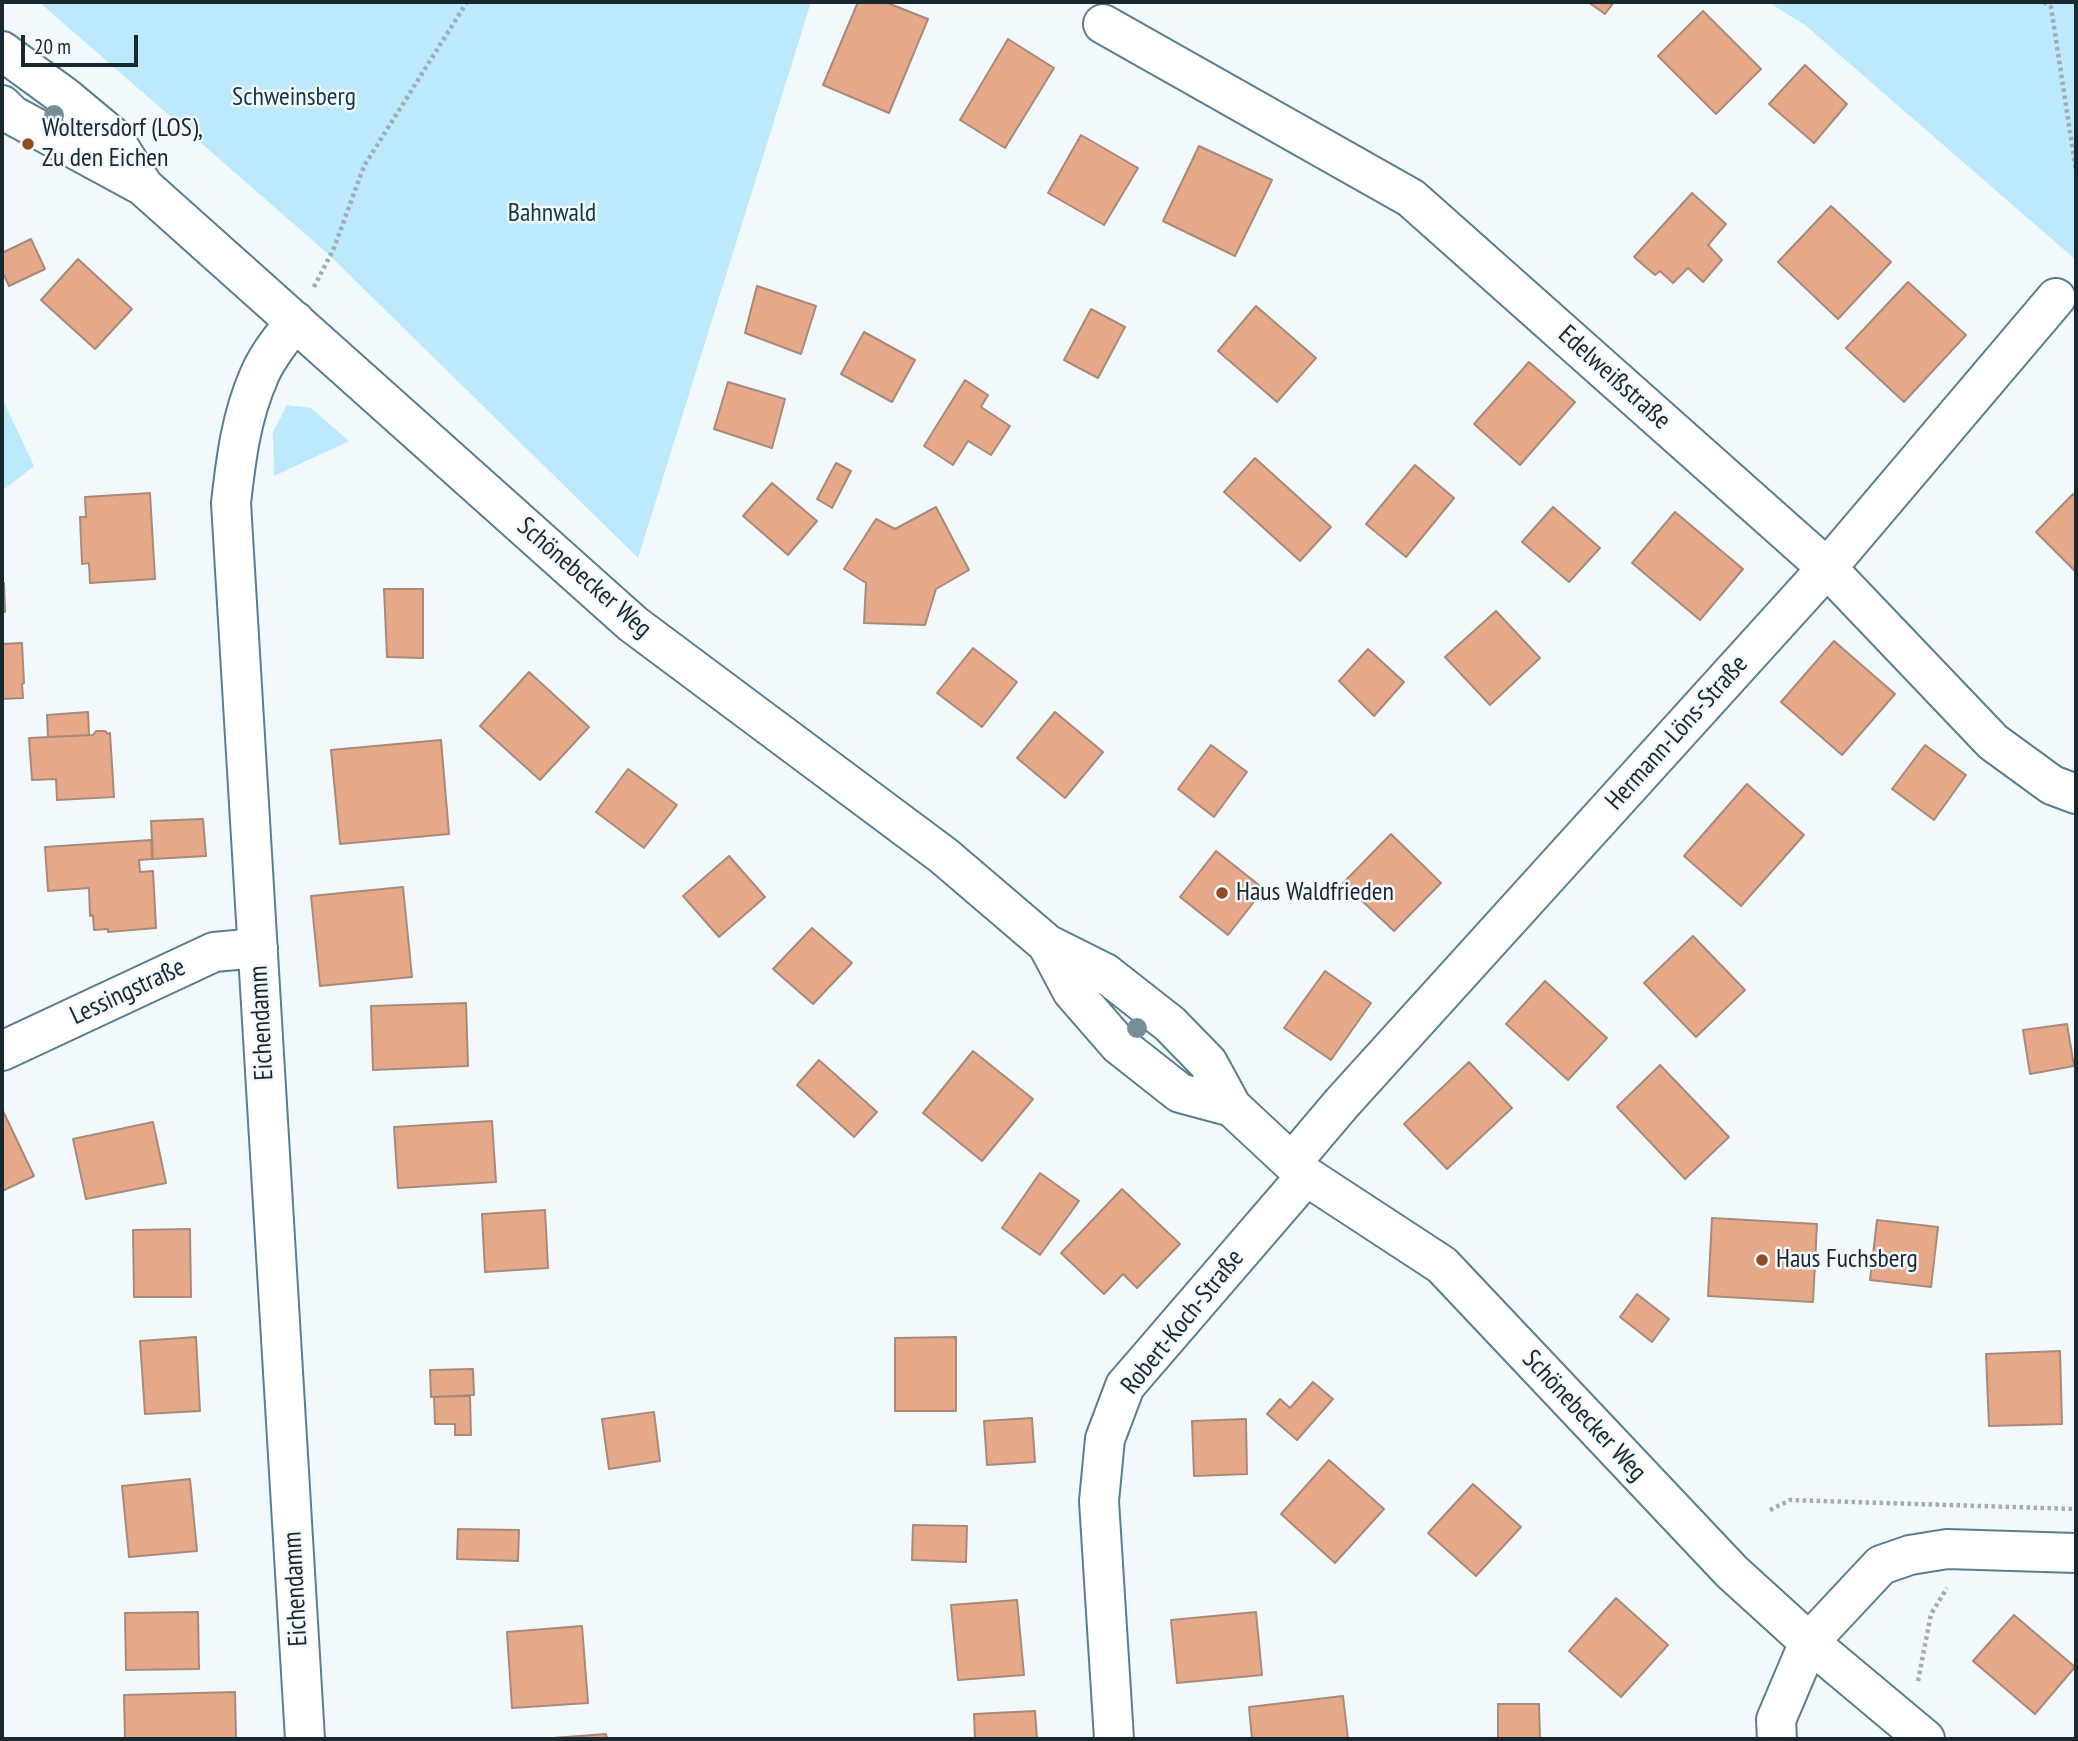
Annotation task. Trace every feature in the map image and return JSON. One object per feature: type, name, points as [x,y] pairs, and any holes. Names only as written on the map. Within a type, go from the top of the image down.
[{"type":"street","name":"Edelweißstraße","points":[[1103,23],[1411,198],[1827,568],[1993,742],[2052,785],[2076,794]]},
{"type":"street","name":"Schönebecker Weg","points":[[2,51],[65,97],[113,137],[143,186]]},
{"type":"street","name":"Schönebecker Weg","points":[[2,105],[12,115],[143,186],[633,624],[944,856],[1046,944],[1072,991],[1119,1045],[1180,1093],[1232,1107],[1299,1169],[1442,1265],[1732,1572],[1809,1642],[1925,1739]]},
{"type":"street","name":"Hermann-Löns-Straße","points":[[1299,1169],[1342,1103],[1827,568],[2056,298]]},
{"type":"street","name":"Eichendamm","points":[[295,321],[259,376],[239,435],[231,503],[305,1739]]},
{"type":"street","name":"Lessingstraße","points":[[2,1051],[214,952],[258,948]]},
{"type":"street","name":"Robert-Koch-Straße","points":[[1114,1739],[1099,1501],[1105,1440],[1125,1386],[1299,1169]]},
{"type":"street","points":[[1777,1739],[1776,1720],[1809,1642],[1881,1565],[1910,1555],[1947,1549],[2076,1553]]},
{"type":"path","points":[[334,248],[364,166],[467,2]]},
{"type":"path","points":[[2044,2],[2051,7],[2076,171]]},
{"type":"path","points":[[1770,1510],[1790,1500],[2076,1509]]},
{"type":"path","points":[[1917,1686],[1931,1614],[1948,1587]]},
{"type":"green space","name":"Bahnwald","points":[[39,2],[811,2],[638,558],[326,252]]},
{"type":"green space","points":[[1768,2],[2076,2],[2076,260],[1805,25]]},
{"type":"green space","points":[[2,398],[34,466],[2,491]]},
{"type":"green space","points":[[287,405],[311,408],[349,441],[274,476],[273,432]]},
{"type":"building","points":[[858,2],[885,2],[928,19],[889,113],[823,85]]},
{"type":"building","points":[[1588,2],[1614,2],[1605,14]]},
{"type":"building","points":[[1703,11],[1761,69],[1716,114],[1658,56]]},
{"type":"building","points":[[1008,39],[1054,68],[1005,148],[960,120]]},
{"type":"building","points":[[1805,65],[1847,104],[1814,143],[1769,104]]},
{"type":"building","points":[[1081,135],[1138,168],[1104,225],[1048,193]]},
{"type":"building","points":[[1199,146],[1272,180],[1235,256],[1163,221]]},
{"type":"building","points":[[1692,193],[1726,224],[1708,245],[1722,260],[1703,282],[1688,268],[1673,283],[1660,271],[1655,275],[1634,257]]},
{"type":"building","points":[[1831,206],[1891,262],[1838,319],[1778,262]]},
{"type":"building","points":[[31,239],[45,269],[9,286],[2,271],[2,253]]},
{"type":"building","points":[[78,259],[132,309],[95,349],[41,300]]},
{"type":"building","points":[[1908,282],[1966,335],[1904,402],[1846,348]]},
{"type":"building","points":[[757,286],[816,306],[801,354],[745,333]]},
{"type":"building","points":[[1256,306],[1316,358],[1277,402],[1218,351]]},
{"type":"building","points":[[1091,309],[1125,327],[1098,378],[1064,360]]},
{"type":"building","points":[[864,332],[915,360],[892,402],[841,374]]},
{"type":"building","points":[[1529,362],[1575,402],[1520,465],[1474,424]]},
{"type":"building","points":[[965,380],[988,395],[981,407],[1010,426],[991,455],[968,441],[953,465],[924,446]]},
{"type":"building","points":[[728,382],[785,399],[772,448],[714,429]]},
{"type":"building","points":[[1255,458],[1331,527],[1300,561],[1224,492]]},
{"type":"building","points":[[836,463],[851,471],[832,508],[817,499]]},
{"type":"building","points":[[1415,465],[1454,498],[1406,557],[1366,524]]},
{"type":"building","points":[[772,483],[817,521],[788,555],[743,516]]},
{"type":"building","points":[[150,493],[155,579],[90,583],[89,563],[82,564],[80,517],[86,517],[85,497]]},
{"type":"building","points":[[2073,494],[2076,497],[2076,572],[2036,532]]},
{"type":"building","points":[[936,507],[969,570],[936,589],[925,625],[864,623],[866,583],[844,569],[876,519],[895,529]]},
{"type":"building","points":[[1553,507],[1600,548],[1569,582],[1522,542]]},
{"type":"building","points":[[1675,512],[1743,569],[1700,620],[1632,563]]},
{"type":"building","points":[[4,583],[5,612],[2,612]]},
{"type":"building","points":[[384,589],[423,589],[423,658],[387,657]]},
{"type":"building","points":[[1496,611],[1540,658],[1490,705],[1445,657]]},
{"type":"building","points":[[1834,641],[1895,694],[1842,755],[1781,702]]},
{"type":"building","points":[[22,643],[23,698],[2,699],[2,644]]},
{"type":"building","points":[[973,648],[1017,682],[982,727],[937,693]]},
{"type":"building","points":[[1368,649],[1404,682],[1374,716],[1339,681]]},
{"type":"building","points":[[529,672],[589,727],[540,780],[480,726]]},
{"type":"building","points":[[88,712],[89,735],[48,737],[47,715]]},
{"type":"building","points":[[1055,712],[1103,752],[1065,798],[1017,758]]},
{"type":"building","points":[[96,731],[110,733],[114,797],[57,800],[56,779],[32,780],[29,738],[93,735]]},
{"type":"building","points":[[441,740],[449,834],[340,844],[331,750]]},
{"type":"building","points":[[1211,745],[1247,772],[1214,817],[1178,789]]},
{"type":"building","points":[[1925,745],[1966,775],[1934,820],[1892,789]]},
{"type":"building","points":[[628,769],[677,805],[644,848],[596,812]]},
{"type":"building","points":[[1747,784],[1804,835],[1741,906],[1684,856]]},
{"type":"building","points":[[203,819],[206,856],[153,859],[151,821]]},
{"type":"building","points":[[1391,834],[1441,883],[1394,931],[1343,883]]},
{"type":"building","points":[[151,840],[152,859],[139,860],[140,872],[153,871],[156,928],[108,932],[108,929],[94,930],[93,915],[90,916],[89,888],[48,891],[45,847]]},
{"type":"building","name":"Haus Waldfrieden","points":[[1216,851],[1264,889],[1228,935],[1180,897]]},
{"type":"building","points":[[729,856],[765,897],[719,937],[683,896]]},
{"type":"building","points":[[403,887],[412,977],[320,986],[311,896]]},
{"type":"building","points":[[812,928],[852,963],[813,1004],[773,969]]},
{"type":"building","points":[[1693,936],[1745,990],[1696,1037],[1644,983]]},
{"type":"building","points":[[1325,971],[1371,1003],[1331,1060],[1284,1028]]},
{"type":"building","points":[[1545,981],[1607,1038],[1568,1080],[1506,1024]]},
{"type":"building","points":[[466,1003],[468,1066],[373,1070],[371,1006]]},
{"type":"building","points":[[2067,1024],[2074,1066],[2030,1074],[2023,1030]]},
{"type":"building","points":[[973,1051],[1033,1099],[982,1161],[923,1113]]},
{"type":"building","points":[[819,1060],[877,1112],[854,1137],[797,1085]]},
{"type":"building","points":[[1469,1062],[1512,1108],[1447,1169],[1404,1124]]},
{"type":"building","points":[[1660,1065],[1729,1137],[1685,1179],[1617,1107]]},
{"type":"building","points":[[2,1112],[34,1176],[2,1191]]},
{"type":"building","points":[[492,1121],[496,1182],[398,1188],[394,1127]]},
{"type":"building","points":[[153,1122],[166,1183],[86,1199],[73,1139]]},
{"type":"building","points":[[1040,1173],[1079,1201],[1040,1255],[1002,1228]]},
{"type":"building","points":[[1122,1189],[1180,1244],[1137,1288],[1123,1274],[1104,1294],[1061,1253]]},
{"type":"building","points":[[545,1210],[548,1268],[485,1272],[482,1214]]},
{"type":"building","name":"Haus Fuchsberg","points":[[1712,1218],[1817,1224],[1813,1302],[1708,1296]]},
{"type":"building","points":[[1877,1220],[1938,1227],[1931,1287],[1870,1280]]},
{"type":"building","points":[[190,1229],[191,1297],[134,1297],[133,1230]]},
{"type":"building","points":[[1637,1294],[1669,1319],[1652,1342],[1620,1317]]},
{"type":"building","points":[[196,1337],[200,1411],[145,1414],[140,1341]]},
{"type":"building","points":[[956,1337],[956,1411],[895,1411],[895,1338]]},
{"type":"building","points":[[2060,1351],[2062,1424],[1989,1426],[1986,1354]]},
{"type":"building","points":[[473,1369],[474,1395],[431,1397],[430,1370]]},
{"type":"building","points":[[1313,1382],[1333,1399],[1297,1440],[1267,1414],[1280,1399],[1290,1408]]},
{"type":"building","points":[[470,1396],[471,1435],[455,1435],[455,1424],[435,1424],[434,1397]]},
{"type":"building","points":[[654,1412],[660,1461],[609,1469],[602,1419]]},
{"type":"building","points":[[1032,1418],[1035,1462],[987,1465],[984,1421]]},
{"type":"building","points":[[1246,1419],[1247,1474],[1194,1476],[1192,1421]]},
{"type":"building","points":[[1329,1460],[1384,1509],[1335,1563],[1281,1514]]},
{"type":"building","points":[[190,1479],[197,1551],[129,1557],[122,1486]]},
{"type":"building","points":[[1473,1484],[1521,1527],[1476,1576],[1428,1533]]},
{"type":"building","points":[[913,1525],[967,1526],[966,1562],[912,1560]]},
{"type":"building","points":[[458,1529],[519,1530],[518,1561],[457,1559]]},
{"type":"building","points":[[1616,1598],[1668,1645],[1621,1697],[1569,1651]]},
{"type":"building","points":[[1017,1600],[1024,1675],[958,1680],[951,1605]]},
{"type":"building","points":[[198,1612],[199,1669],[126,1670],[125,1613]]},
{"type":"building","points":[[1256,1612],[1262,1675],[1177,1683],[1171,1620]]},
{"type":"building","points":[[2014,1615],[2075,1667],[2035,1714],[1973,1661]]},
{"type":"building","points":[[582,1626],[588,1703],[512,1708],[507,1632]]},
{"type":"building","points":[[235,1692],[236,1739],[125,1739],[124,1695]]},
{"type":"building","points":[[1343,1696],[1348,1739],[1252,1739],[1249,1707]]},
{"type":"building","points":[[1498,1704],[1539,1704],[1540,1739],[1498,1739]]},
{"type":"building","points":[[1035,1711],[1037,1739],[975,1739],[974,1714]]},
{"type":"building","points":[[606,1734],[607,1739],[540,1739]]},
{"type":"place","name":"Woltersdorf (LOS), Zu den Eichen","points":[[28,144]]},
{"type":"place","name":"Haus Waldfrieden","points":[[1222,893]]},
{"type":"place","name":"Haus Fuchsberg","points":[[1762,1260]]},
{"type":"park label","name":"Schweinsberg","points":[[294,98]]}]
